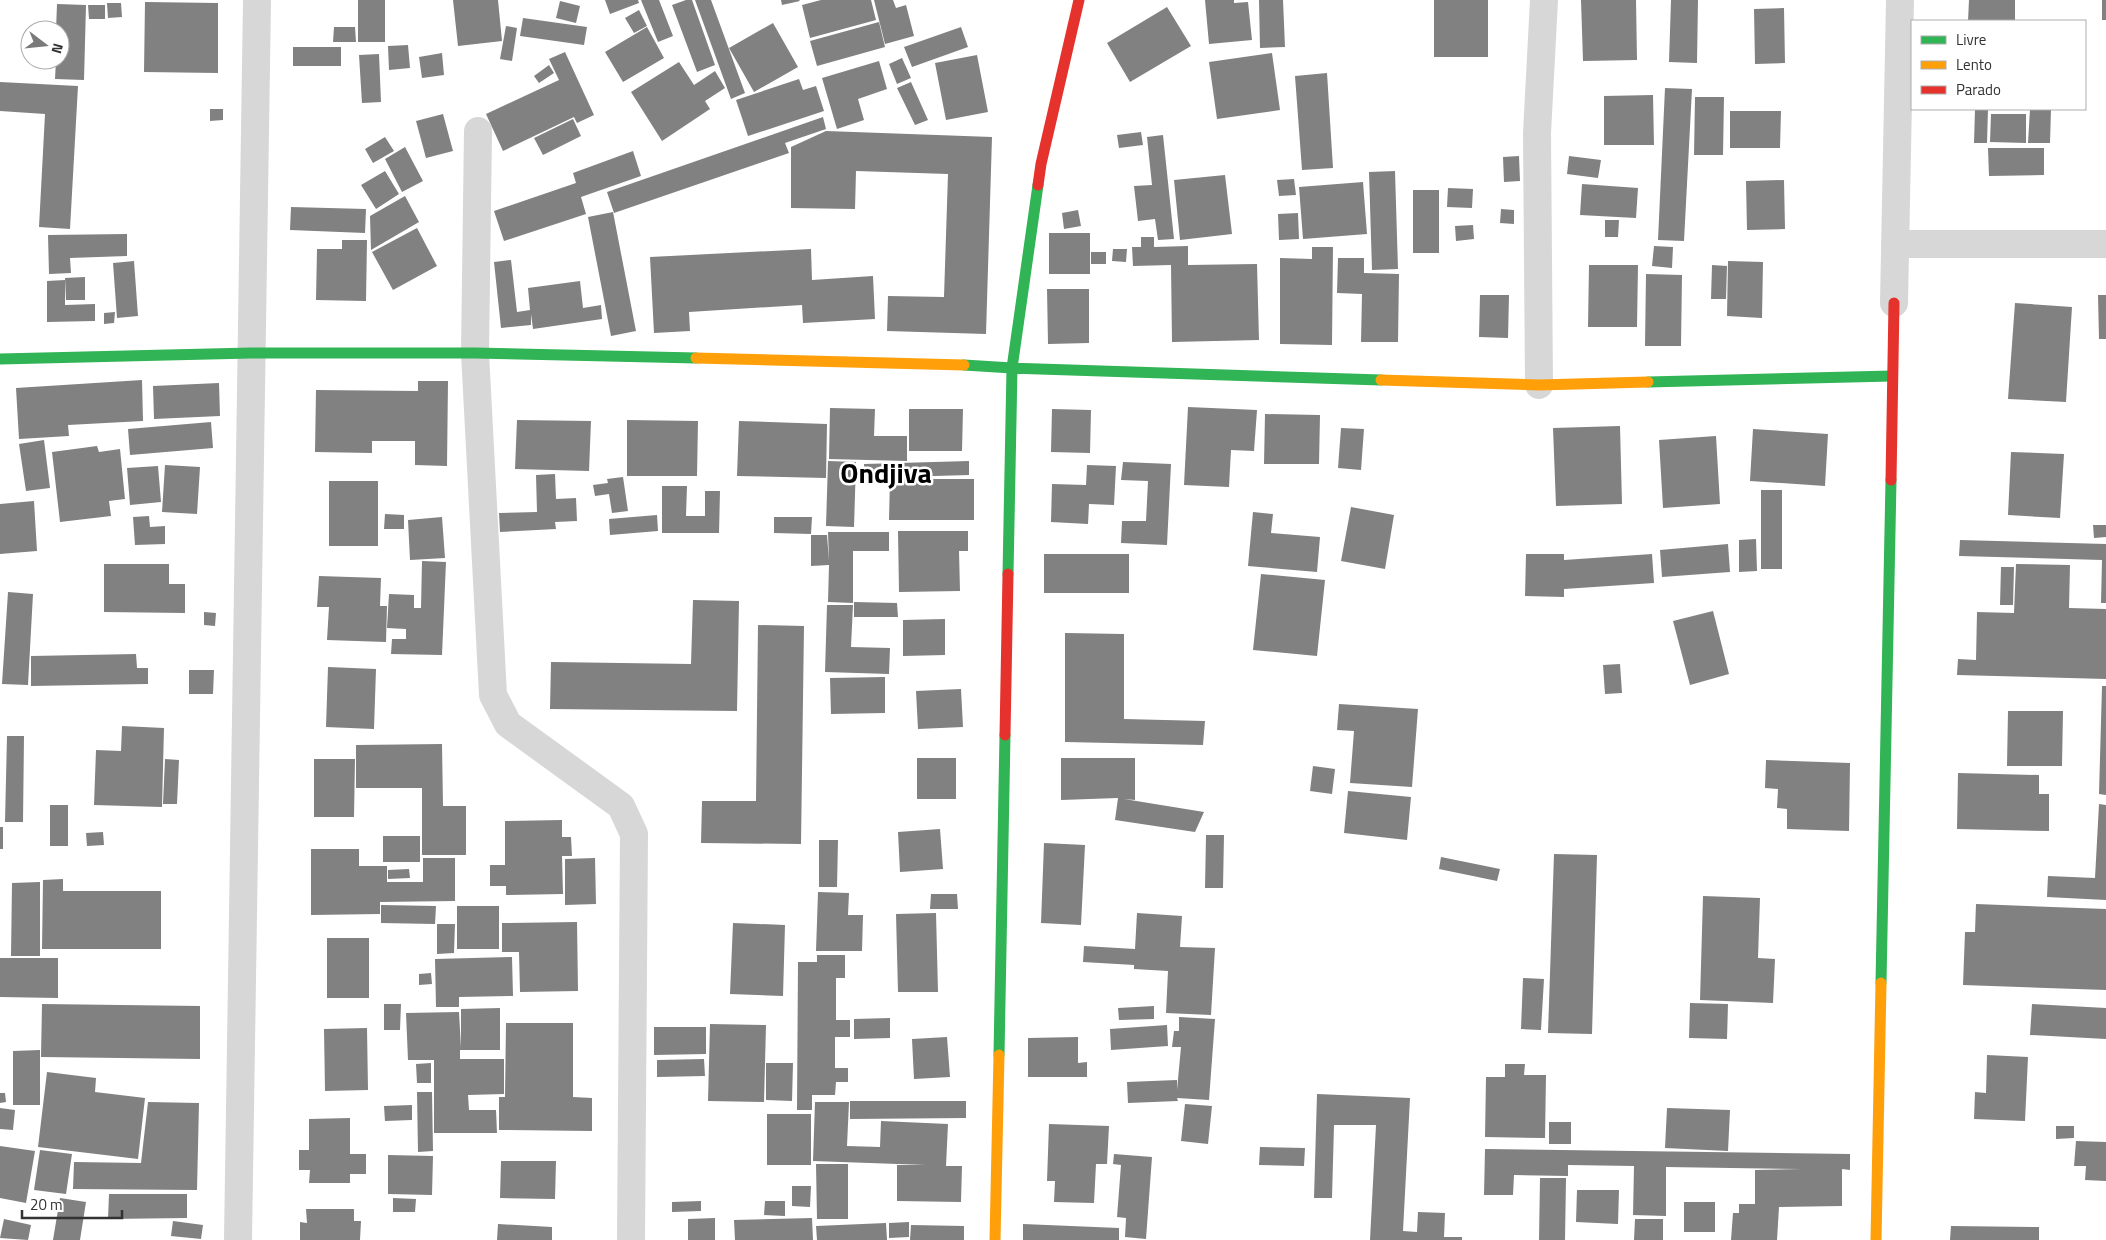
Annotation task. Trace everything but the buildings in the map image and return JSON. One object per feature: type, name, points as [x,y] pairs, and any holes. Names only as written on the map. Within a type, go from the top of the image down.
[{"type":"street","points":[[238,1240],[257,0]]},
{"type":"street","points":[[995,1240],[1012,368],[1041,164],[1079,0]]},
{"type":"street","points":[[1539,385],[1537,133],[1544,0]]},
{"type":"street","points":[[1876,1240],[1900,0]]},
{"type":"street","points":[[478,131],[474,353],[493,695],[508,724],[621,806],[634,834],[631,1240]]},
{"type":"street","points":[[1895,244],[2106,244]]},
{"type":"street","points":[[0,359],[251,353],[474,353],[956,364],[1012,368],[1539,385],[1892,376]]},
{"type":"traffic: fast","points":[[1008,574],[1012,368],[1038,185]]},
{"type":"traffic: fast","points":[[0,359],[251,353],[475,353],[696,358]]},
{"type":"traffic: fast","points":[[964,365],[1381,380]]},
{"type":"traffic: fast","points":[[1648,382],[1892,376]]},
{"type":"traffic: fast","points":[[1881,983],[1891,480]]},
{"type":"traffic: fast","points":[[999,1055],[1005,735]]},
{"type":"traffic: slow","points":[[696,358],[964,365]]},
{"type":"traffic: slow","points":[[1381,380],[1539,385],[1648,382]]},
{"type":"traffic: slow","points":[[1876,1240],[1881,983]]},
{"type":"traffic: slow","points":[[995,1240],[999,1055]]},
{"type":"traffic: jam","points":[[1038,185],[1041,164],[1079,0]]},
{"type":"traffic: jam","points":[[1891,480],[1894,303]]},
{"type":"traffic: jam","points":[[1005,735],[1008,574]]},
{"type":"district","name":"Ondjiva","points":[[886,473]]}]
